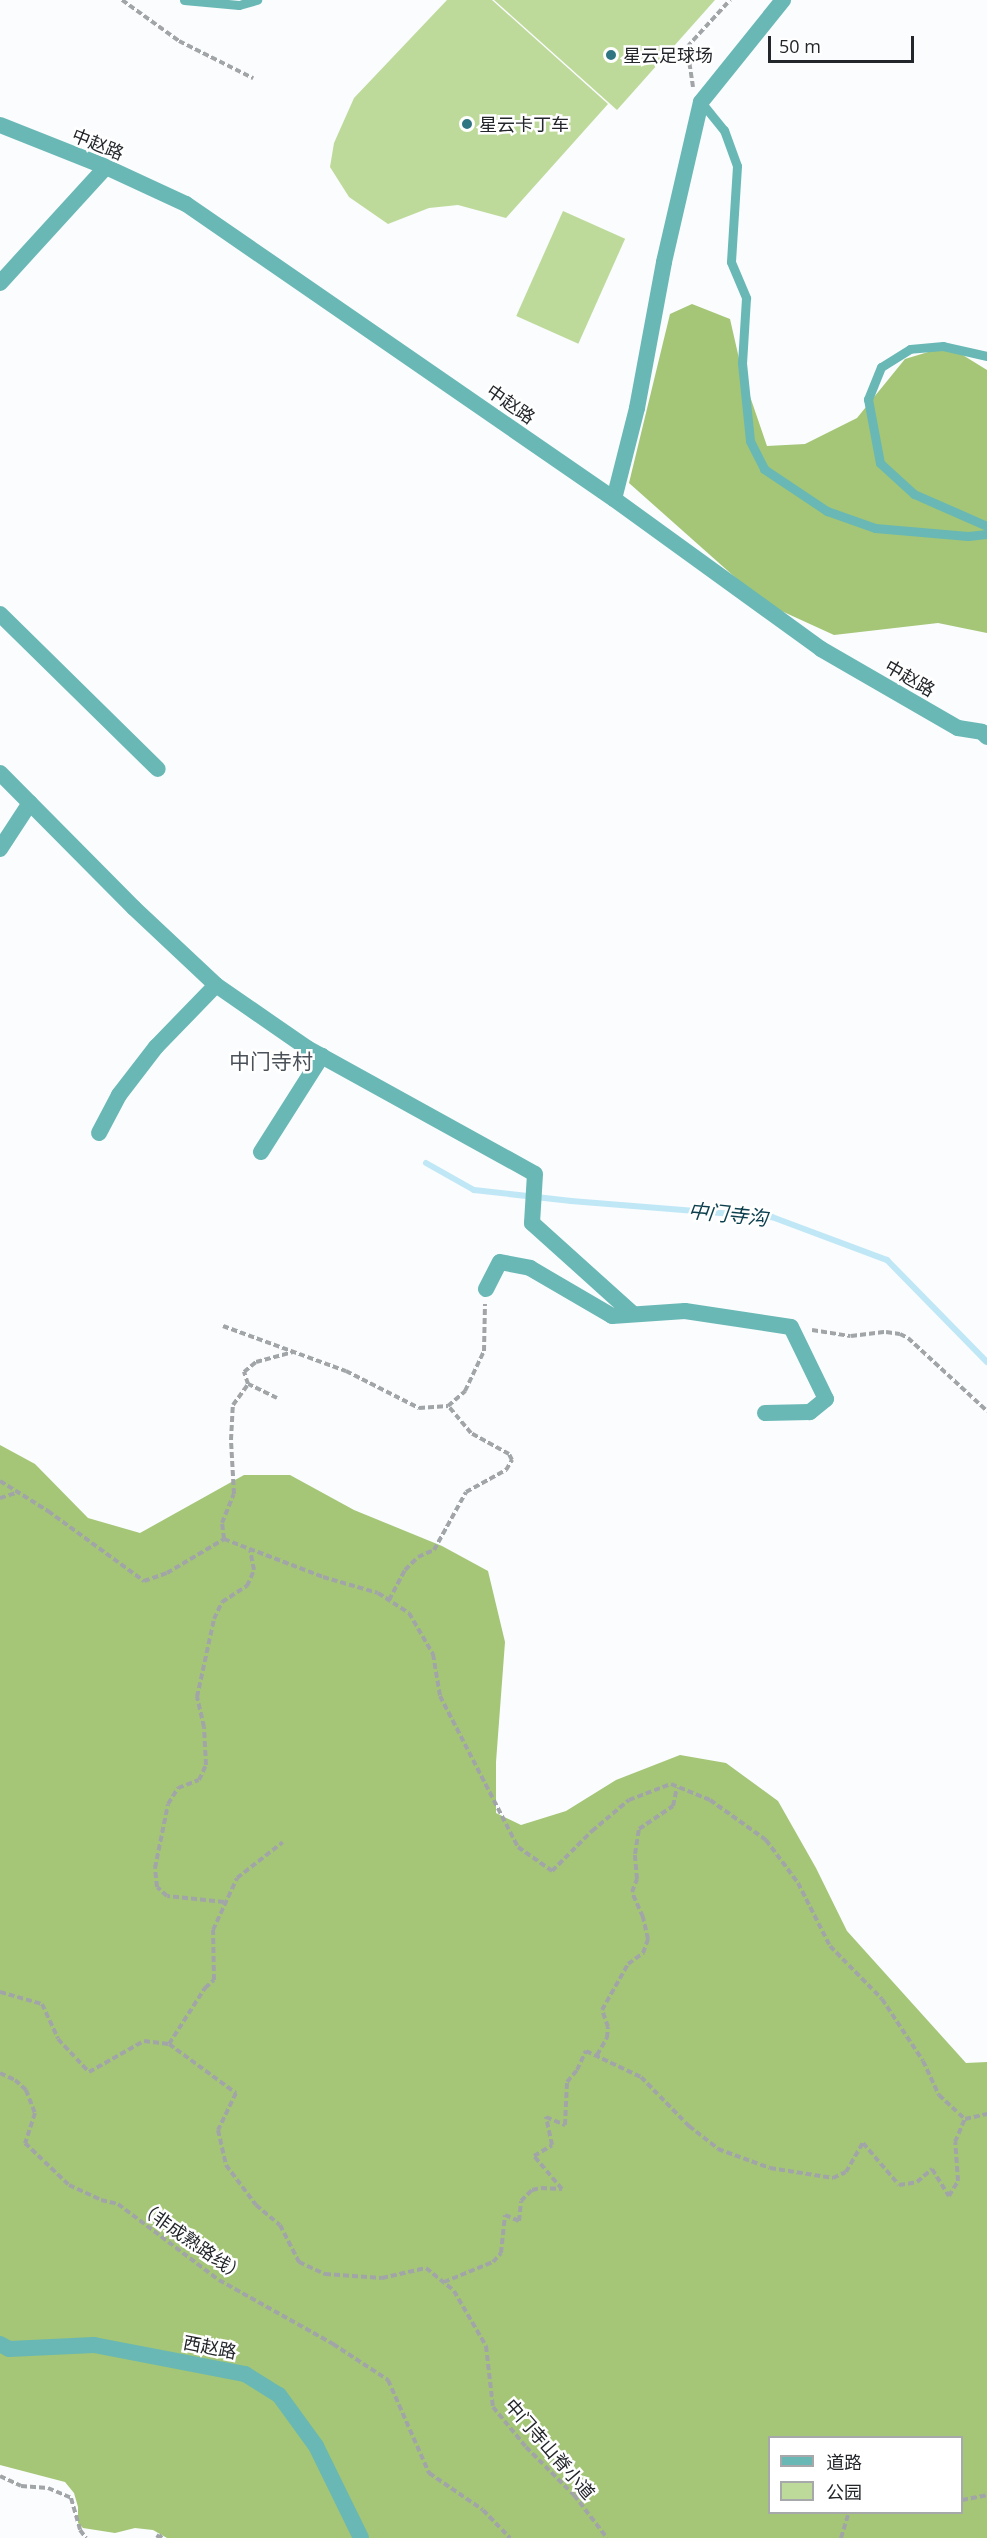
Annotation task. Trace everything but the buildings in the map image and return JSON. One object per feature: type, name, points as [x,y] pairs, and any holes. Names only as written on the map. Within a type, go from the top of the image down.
[{"type":"street","points":[[614,499],[637,408],[664,262],[701,102],[783,0]]},
{"type":"street","name":"中赵路","points":[[0,125],[106,167],[186,204],[614,499],[821,649],[958,728],[985,734]]},
{"type":"street","points":[[0,283],[106,167]]},
{"type":"street","points":[[0,614],[158,769]]},
{"type":"street","points":[[0,773],[134,908],[216,985],[322,1056],[535,1174],[532,1223],[633,1314]]},
{"type":"street","points":[[2,841],[30,803]]},
{"type":"street","points":[[99,1133],[119,1095],[156,1047],[216,985]]},
{"type":"street","points":[[261,1152],[322,1056]]},
{"type":"street","points":[[486,1289],[500,1262],[531,1268],[612,1316],[685,1311],[791,1327],[826,1399],[810,1412],[765,1413]]},
{"type":"street","name":"西赵路","points":[[0,2344],[9,2349],[94,2346],[245,2374],[279,2395],[316,2446],[361,2538]]},
{"type":"lane","points":[[184,0],[239,5],[257,0]]},
{"type":"lane","points":[[701,102],[724,130],[737,166],[730,262],[746,298],[742,363],[750,441],[764,469],[827,511],[875,528],[968,536],[987,534]]},
{"type":"lane","points":[[987,356],[943,346],[910,349],[881,367],[868,399],[880,463],[914,494],[987,526]]},
{"type":"path","points":[[122,0],[179,40],[253,78]]},
{"type":"path","points":[[701,102],[691,84],[687,47],[730,0]]},
{"type":"path","points":[[223,1326],[346,1371],[419,1408],[448,1406],[465,1391],[484,1351],[486,1289]]},
{"type":"path","points":[[791,1327],[851,1336],[886,1332],[900,1334],[908,1338],[987,1411]]},
{"type":"path","points":[[277,1398],[248,1384],[244,1372],[256,1362],[294,1352]]},
{"type":"path","points":[[224,1539],[222,1523],[234,1494],[231,1440],[233,1405],[248,1384]]},
{"type":"path","points":[[389,1600],[405,1570],[418,1557],[434,1550],[466,1492],[506,1470],[512,1460],[509,1454],[471,1433],[448,1406]]},
{"type":"path","points":[[0,1481],[48,1511],[144,1581],[167,1573],[224,1539]]},
{"type":"path","points":[[0,1498],[16,1493]]},
{"type":"path","points":[[224,1539],[323,1577],[378,1593],[409,1613],[433,1654],[440,1696],[518,1847],[552,1871],[592,1831],[628,1800],[671,1784],[710,1800],[766,1840],[798,1883],[830,1946],[882,1999],[923,2061],[939,2095],[965,2119]]},
{"type":"path","points":[[224,1902],[167,1896],[157,1887],[154,1868],[168,1804],[178,1788],[199,1780],[206,1765],[204,1727],[197,1697],[214,1618],[222,1602],[247,1586],[254,1570],[250,1549]]},
{"type":"path","points":[[597,2055],[607,2038],[608,2027],[602,2010],[628,1964],[643,1953],[648,1939],[643,1917],[632,1892],[637,1879],[635,1854],[639,1829],[673,1806],[677,1787]]},
{"type":"path","points":[[0,1992],[42,2004],[58,2039],[89,2072],[144,2041],[169,2044],[205,1988],[214,1980],[213,1930],[237,1878],[283,1842]]},
{"type":"path","name":"中门寺山脊小道","points":[[169,2044],[236,2094],[218,2130],[226,2165],[256,2205],[280,2225],[299,2262],[325,2274],[382,2278],[426,2268],[454,2291],[486,2346],[493,2407],[526,2447],[574,2495],[607,2538]]},
{"type":"path","points":[[443,2282],[493,2262],[501,2253],[505,2215],[519,2221],[520,2201],[532,2190],[562,2189],[534,2156],[552,2145],[546,2117],[565,2125],[567,2082],[577,2070],[586,2051],[641,2077],[689,2126],[718,2149],[770,2168],[833,2178],[846,2172],[863,2143],[899,2185],[917,2182],[932,2169],[949,2196],[958,2181],[955,2142],[965,2119]]},
{"type":"path","name":"（非成熟路线）","points":[[0,2073],[15,2080],[26,2091],[35,2113],[25,2143],[69,2185],[101,2200],[118,2204],[219,2280],[333,2344],[388,2380],[429,2473],[483,2510],[510,2538]]},
{"type":"path","points":[[965,2119],[987,2114]]},
{"type":"path","points":[[0,2476],[21,2486],[48,2488],[71,2498],[80,2530],[86,2538]]},
{"type":"path","points":[[963,2500],[987,2495]]},
{"type":"path","points":[[841,2538],[848,2514]]},
{"type":"path","points":[[157,2538],[159,2535],[162,2538]]},
{"type":"green space","name":"星云卡丁车","points":[[447,0],[492,0],[608,104],[506,218],[458,205],[429,208],[388,224],[349,197],[330,167],[334,143],[354,98]]},
{"type":"green space","name":"星云足球场","points":[[494,0],[715,0],[617,110]]},
{"type":"green space","points":[[563,211],[625,239],[578,344],[516,316]]},
{"type":"green space","points":[[692,304],[730,319],[743,376],[767,446],[805,444],[857,418],[905,359],[948,346],[987,370],[987,633],[938,623],[834,635],[764,603],[629,483],[670,314]]},
{"type":"green space","points":[[0,1445],[35,1464],[88,1518],[140,1533],[244,1475],[290,1475],[354,1510],[442,1546],[488,1571],[505,1642],[496,1762],[496,1813],[521,1825],[566,1811],[616,1780],[680,1755],[726,1763],[778,1801],[816,1868],[847,1931],[966,2063],[987,2062],[987,2538],[167,2538],[153,2530],[135,2528],[115,2533],[83,2528],[78,2523],[78,2507],[74,2493],[65,2482],[0,2465]]},
{"type":"waterway","name":"中门寺沟","points":[[426,1163],[474,1190],[571,1201],[772,1217],[887,1260],[987,1362]]},
{"type":"place","name":"星云足球场","points":[[611,55]]},
{"type":"place","name":"星云卡丁车","points":[[467,124]]},
{"type":"district","name":"中门寺村","points":[[271,1061]]}]
